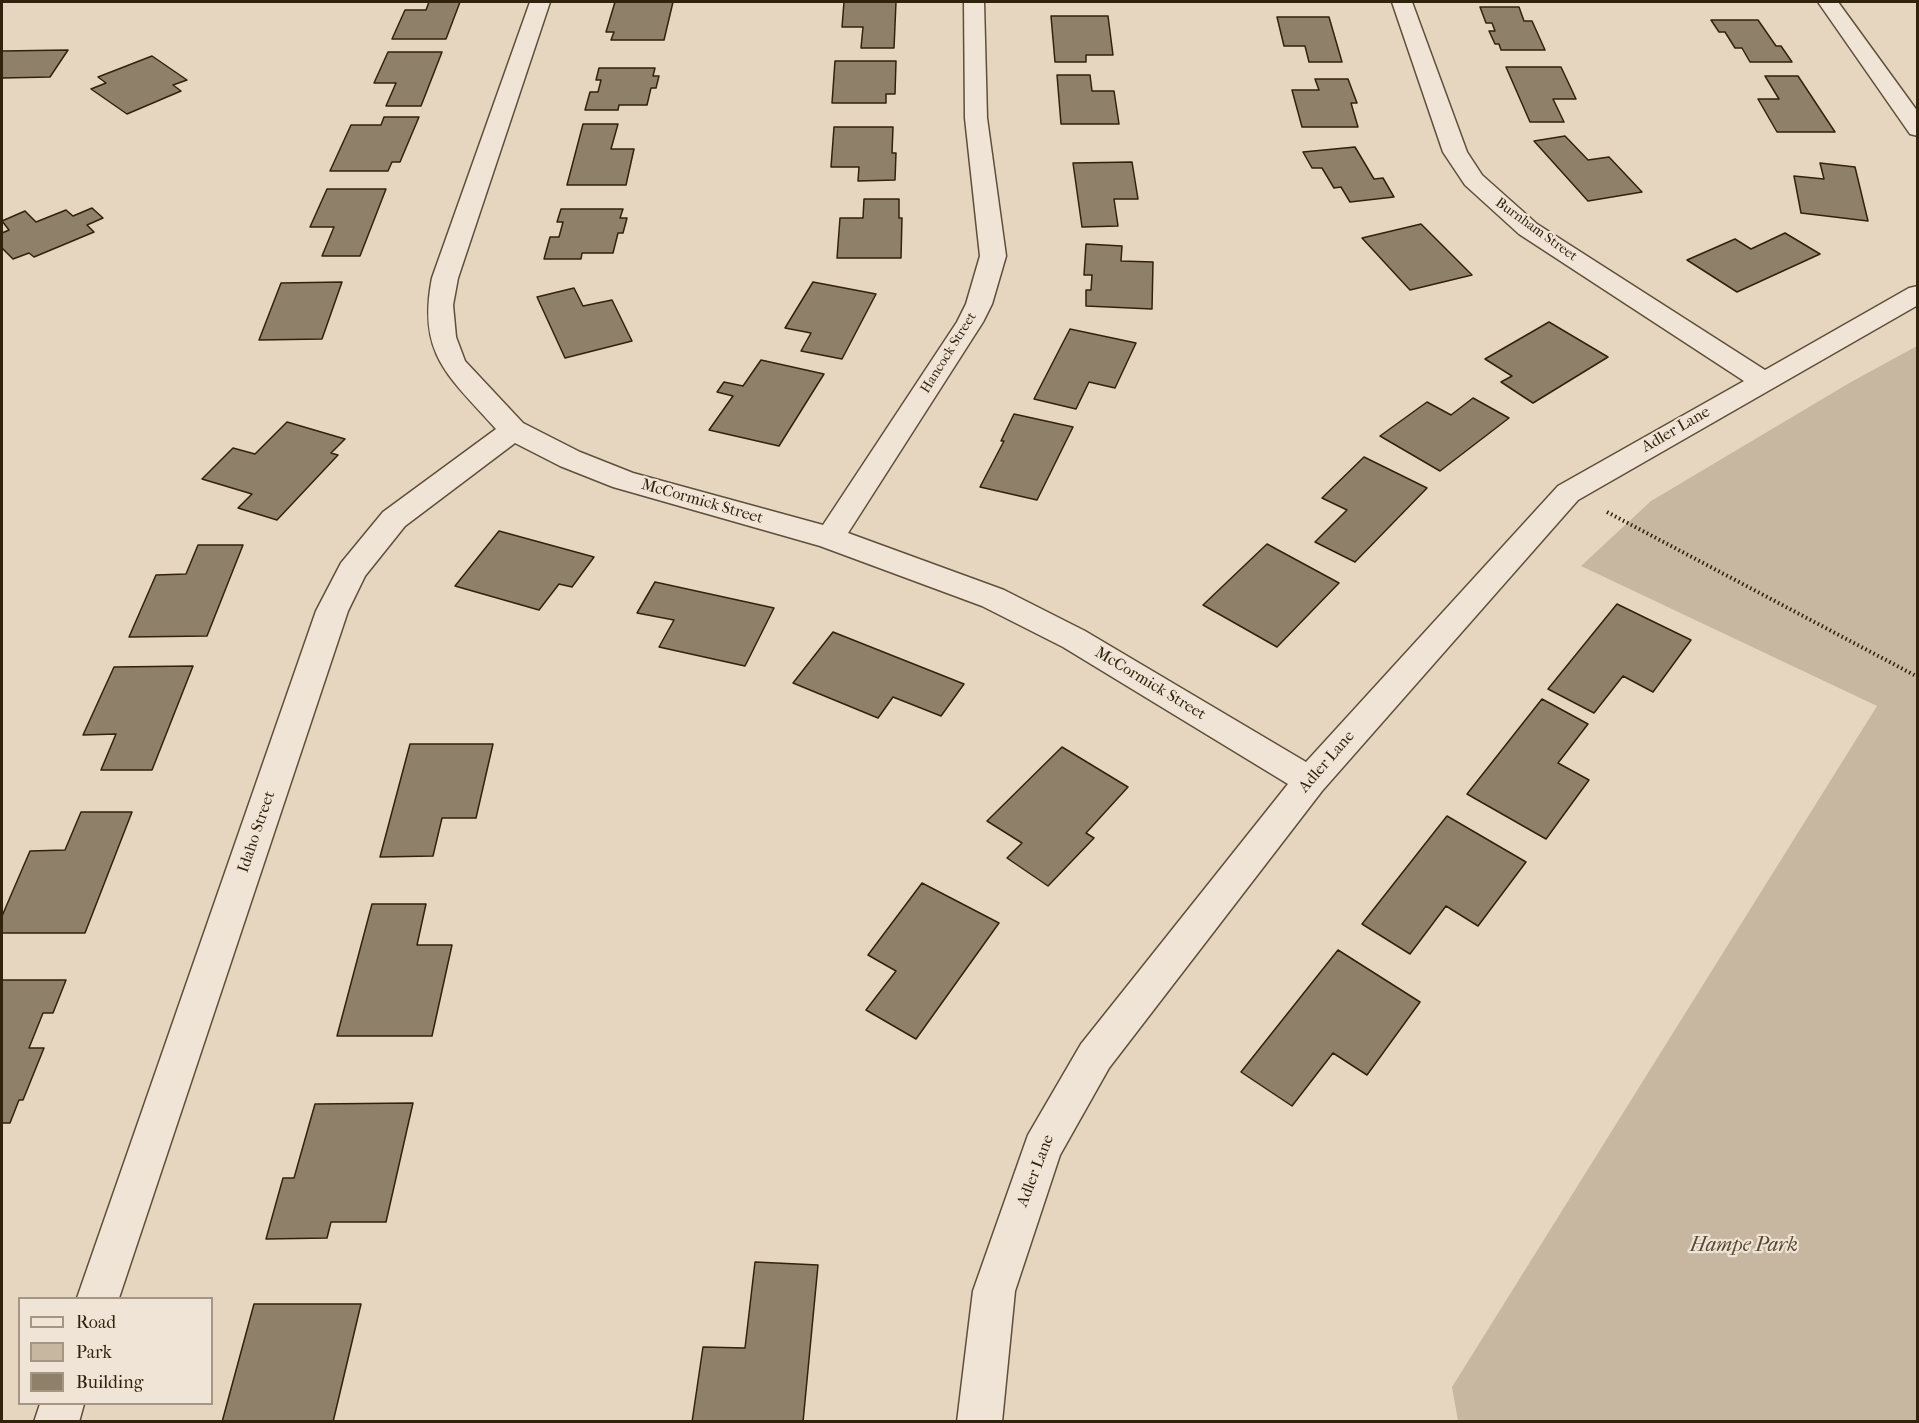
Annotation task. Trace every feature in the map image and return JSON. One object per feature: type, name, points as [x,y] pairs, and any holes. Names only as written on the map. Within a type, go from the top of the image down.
[{"type":"street","name":"McCormick Street","points":[[540,2],[445,278],[440,305],[443,337],[453,364],[513,430],[570,459],[623,480],[830,538],[983,594],[1053,628],[1310,781]]},
{"type":"street","name":"Hancock Street","points":[[830,538],[970,322],[979,304],[993,256],[976,118],[974,2]]},
{"type":"street","name":"Burnham Street","points":[[1402,2],[1455,152],[1473,180],[1498,205],[1528,229],[1763,381]]},
{"type":"street","points":[[1828,2],[1917,129]]},
{"type":"street","name":"Adler Lane","points":[[979,1422],[994,1291],[1042,1148],[1095,1056],[1310,781],[1568,494],[1917,294]]},
{"type":"street","name":"Idaho Street","points":[[99,1297],[332,612],[352,571],[394,519],[513,430]]},
{"type":"street","points":[[56,1422],[62,1405]]},
{"type":"path","points":[[1568,494],[1624,520],[1917,677]]},
{"type":"green space","name":"Hampe Park","points":[[1917,346],[1917,1421],[1458,1421],[1452,1387],[1877,706],[1581,566],[1651,501],[1851,382]]},
{"type":"building","points":[[429,2],[460,2],[446,39],[392,39],[405,10],[426,10]]},
{"type":"building","points":[[615,2],[673,2],[664,40],[611,40],[614,32],[606,32]]},
{"type":"building","points":[[844,2],[896,2],[894,48],[861,48],[863,27],[842,27]]},
{"type":"building","points":[[1480,7],[1519,7],[1524,21],[1532,21],[1545,50],[1501,50],[1499,44],[1495,44],[1489,31],[1495,31],[1492,23],[1486,23]]},
{"type":"building","points":[[1051,16],[1108,16],[1113,55],[1086,55],[1086,62],[1055,62]]},
{"type":"building","points":[[1277,17],[1329,17],[1342,62],[1309,62],[1305,46],[1284,46]]},
{"type":"building","points":[[1711,20],[1758,20],[1776,46],[1781,46],[1792,62],[1750,62],[1742,48],[1735,48],[1725,32],[1719,32]]},
{"type":"building","points":[[68,50],[50,77],[2,78],[2,51]]},
{"type":"building","points":[[388,52],[442,52],[421,106],[386,106],[396,83],[374,83]]},
{"type":"building","points":[[152,56],[187,80],[173,85],[181,91],[127,114],[91,89],[106,83],[98,77]]},
{"type":"building","points":[[835,61],[896,61],[895,94],[886,94],[886,103],[832,103]]},
{"type":"building","points":[[1506,67],[1561,67],[1576,99],[1553,99],[1564,122],[1530,122]]},
{"type":"building","points":[[599,68],[655,68],[653,76],[659,76],[656,88],[651,88],[647,105],[619,105],[618,110],[585,110],[590,92],[598,92],[601,80],[596,80]]},
{"type":"building","points":[[1057,75],[1090,75],[1092,91],[1114,91],[1119,124],[1061,124]]},
{"type":"building","points":[[1765,76],[1798,76],[1835,132],[1777,132],[1758,99],[1779,99]]},
{"type":"building","points":[[1315,79],[1348,79],[1357,103],[1351,103],[1358,127],[1302,127],[1292,90],[1319,90]]},
{"type":"building","points":[[384,117],[419,117],[400,162],[392,162],[388,171],[330,171],[351,125],[381,125]]},
{"type":"building","points":[[583,124],[618,124],[611,149],[634,149],[626,185],[567,185]]},
{"type":"building","points":[[834,127],[893,127],[892,153],[896,153],[895,180],[858,181],[859,167],[831,167]]},
{"type":"building","points":[[1565,136],[1588,160],[1609,157],[1642,192],[1588,201],[1534,141]]},
{"type":"building","points":[[1355,147],[1374,179],[1383,178],[1394,197],[1350,202],[1341,187],[1334,188],[1322,168],[1312,168],[1303,152]]},
{"type":"building","points":[[1132,162],[1138,199],[1114,199],[1118,226],[1082,227],[1073,163]]},
{"type":"building","points":[[1820,163],[1855,167],[1868,221],[1801,213],[1794,176],[1824,179]]},
{"type":"building","points":[[327,189],[386,189],[360,256],[322,256],[334,227],[310,227]]},
{"type":"building","points":[[864,199],[899,199],[899,218],[902,218],[901,258],[837,258],[840,218],[863,218]]},
{"type":"building","points":[[92,208],[103,218],[87,225],[94,232],[34,257],[29,253],[13,259],[2,248],[2,233],[9,230],[2,221],[25,211],[36,222],[66,210],[73,216]]},
{"type":"building","points":[[561,209],[623,209],[620,218],[627,218],[623,233],[618,233],[613,253],[582,253],[581,259],[544,259],[550,237],[559,237],[563,222],[557,222]]},
{"type":"building","points":[[1421,224],[1472,275],[1410,290],[1362,238]]},
{"type":"building","points":[[1785,233],[1820,254],[1737,292],[1687,260],[1735,239],[1751,249]]},
{"type":"building","points":[[1086,244],[1122,246],[1121,261],[1153,262],[1152,309],[1086,306],[1086,290],[1091,290],[1092,275],[1084,275]]},
{"type":"building","points":[[342,282],[322,339],[259,340],[281,283]]},
{"type":"building","points":[[813,282],[876,294],[842,359],[801,351],[811,333],[785,328]]},
{"type":"building","points":[[574,288],[583,306],[612,300],[632,341],[565,358],[537,297]]},
{"type":"building","points":[[1549,322],[1608,357],[1533,403],[1501,382],[1512,376],[1485,359]]},
{"type":"building","points":[[1070,329],[1136,343],[1115,388],[1089,382],[1076,409],[1034,399]]},
{"type":"building","points":[[761,360],[824,374],[779,446],[709,430],[733,396],[717,392],[724,382],[743,386]]},
{"type":"building","points":[[1473,398],[1509,418],[1440,471],[1380,436],[1427,402],[1451,415]]},
{"type":"building","points":[[1014,414],[1073,427],[1037,500],[980,487],[1004,441],[1001,441]]},
{"type":"building","points":[[287,422],[345,439],[331,453],[338,455],[277,520],[238,508],[252,494],[202,479],[233,448],[255,454]]},
{"type":"building","points":[[1364,457],[1427,488],[1355,562],[1315,542],[1347,510],[1322,498]]},
{"type":"building","points":[[499,531],[594,557],[572,587],[559,584],[539,610],[455,586]]},
{"type":"building","points":[[1267,544],[1339,583],[1277,647],[1203,605]]},
{"type":"building","points":[[198,545],[243,545],[207,636],[129,637],[156,575],[186,574]]},
{"type":"building","points":[[655,582],[774,608],[745,666],[659,647],[674,620],[637,613]]},
{"type":"building","points":[[1617,604],[1691,640],[1653,692],[1623,676],[1594,713],[1548,689]]},
{"type":"building","points":[[833,632],[964,684],[941,716],[893,697],[878,718],[793,683]]},
{"type":"building","points":[[193,666],[152,770],[101,770],[116,734],[83,735],[114,667]]},
{"type":"building","points":[[1542,699],[1588,724],[1558,763],[1589,780],[1546,839],[1467,794]]},
{"type":"building","points":[[410,744],[493,744],[476,818],[442,818],[433,856],[380,857]]},
{"type":"building","points":[[1062,747],[1128,787],[1086,833],[1094,838],[1048,886],[1007,858],[1022,843],[987,821]]},
{"type":"building","points":[[81,812],[132,812],[85,933],[2,933],[2,916],[30,851],[65,850]]},
{"type":"building","points":[[1447,816],[1526,862],[1478,926],[1446,906],[1410,954],[1362,924]]},
{"type":"building","points":[[922,883],[999,923],[916,1039],[866,1010],[896,971],[868,955]]},
{"type":"building","points":[[372,904],[426,904],[417,945],[452,945],[432,1036],[337,1036]]},
{"type":"building","points":[[1338,950],[1420,1002],[1367,1075],[1333,1053],[1292,1106],[1241,1072]]},
{"type":"building","points":[[2,980],[66,980],[53,1013],[43,1013],[29,1048],[44,1048],[23,1100],[19,1100],[10,1123],[2,1123]]},
{"type":"building","points":[[413,1103],[386,1222],[331,1222],[327,1238],[266,1239],[283,1178],[294,1178],[315,1104]]},
{"type":"building","points":[[755,1262],[818,1265],[803,1422],[692,1422],[703,1347],[745,1348]]},
{"type":"building","points":[[254,1304],[361,1304],[333,1422],[222,1422]]}]
